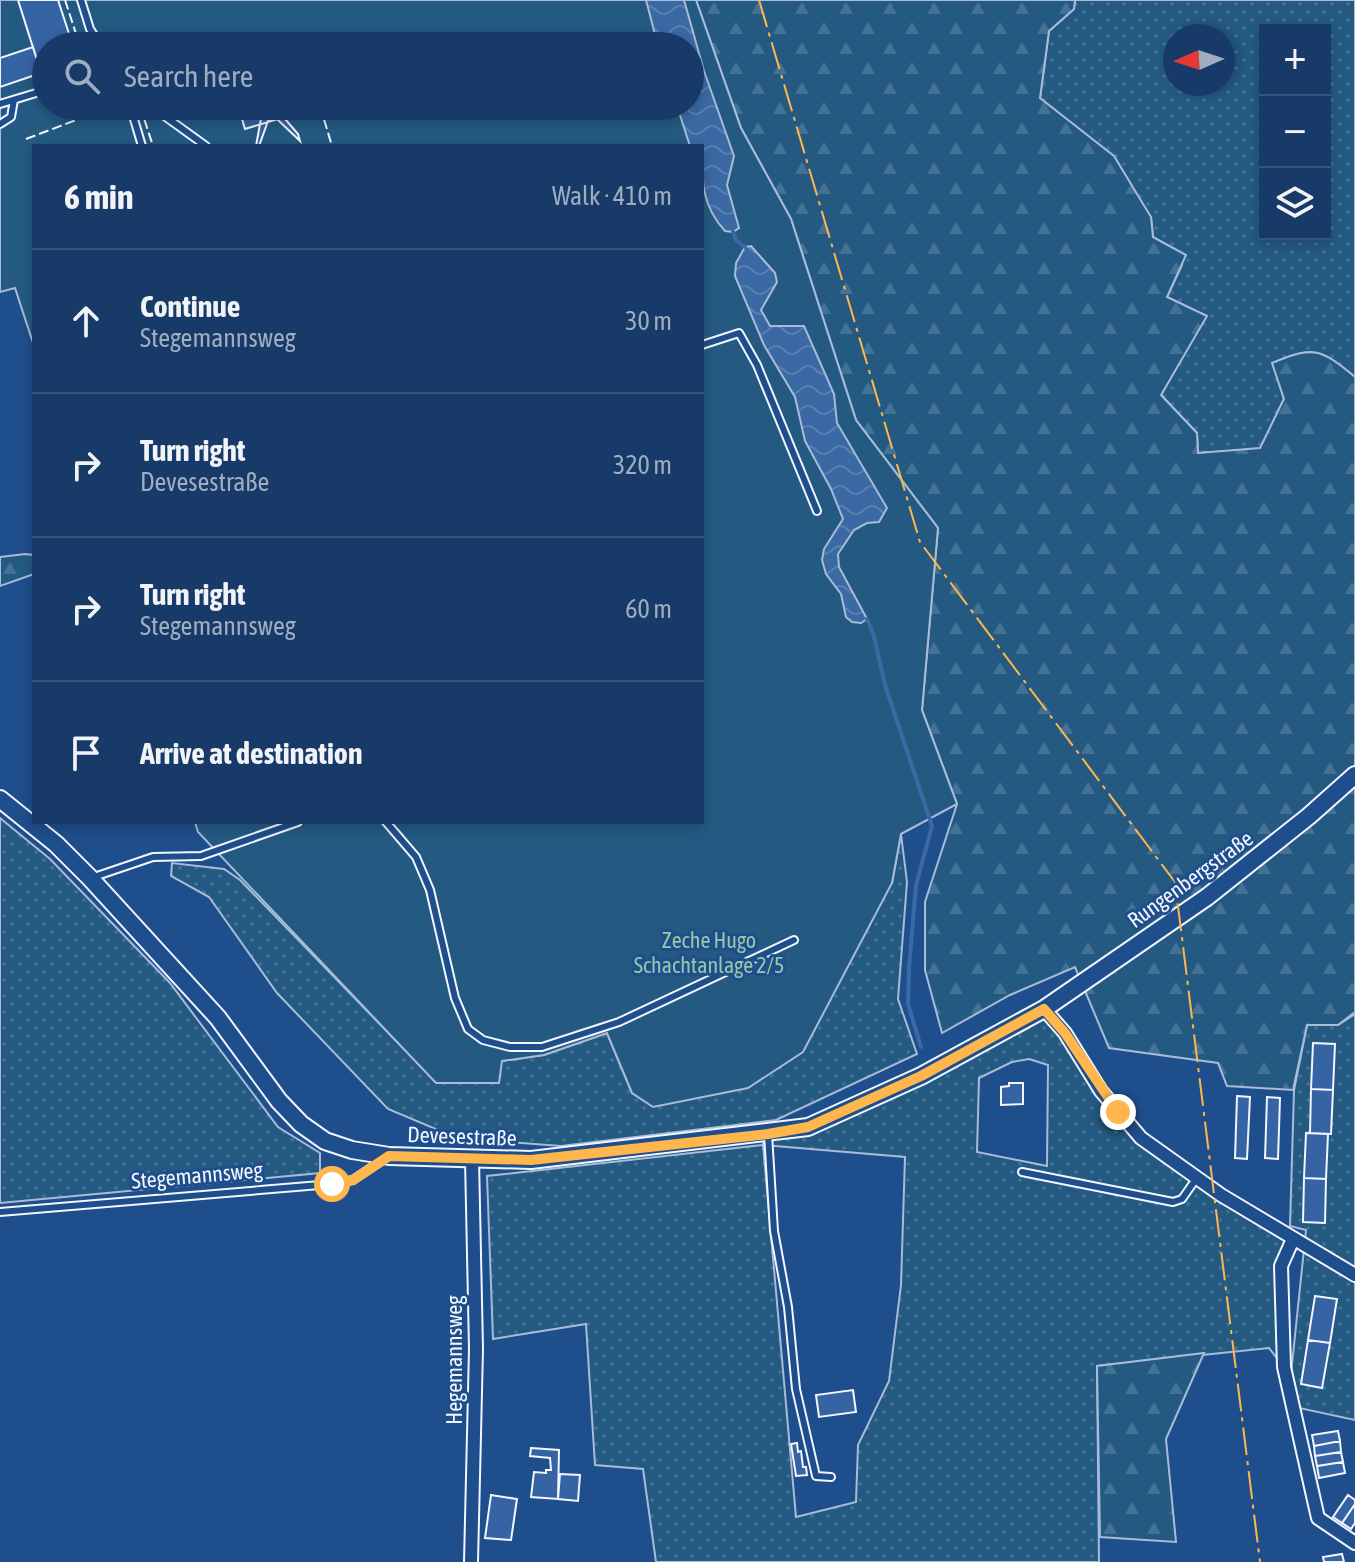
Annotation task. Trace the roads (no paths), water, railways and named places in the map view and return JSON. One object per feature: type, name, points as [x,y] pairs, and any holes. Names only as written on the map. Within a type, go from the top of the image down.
[{"type":"street","name":"Rungenbergstraße","points":[[1044,1009],[1207,897],[1355,775]]},
{"type":"street","name":"Devesestraße","points":[[0,799],[56,844],[90,878],[218,1018],[279,1101],[301,1124],[325,1141],[352,1150],[389,1156],[531,1160],[808,1127],[921,1076],[1044,1009]]},
{"type":"street","points":[[1044,1009],[1065,1033],[1101,1091],[1141,1138],[1221,1195],[1355,1275]]},
{"type":"street","name":"Hegemannsweg","points":[[471,1562],[476,1349],[472,1159]]},
{"type":"street","points":[[1293,1239],[1281,1266],[1284,1367],[1318,1518],[1355,1543]]},
{"type":"lane","points":[[81,0],[92,32]]},
{"type":"lane","points":[[0,104],[32,94]]},
{"type":"lane","points":[[0,124],[11,117],[14,100]]},
{"type":"lane","points":[[134,120],[141,144]]},
{"type":"lane","points":[[170,120],[203,144]]},
{"type":"lane","points":[[704,344],[739,333],[757,365],[817,511]]},
{"type":"lane","points":[[90,878],[153,857],[201,856],[292,824]]},
{"type":"lane","points":[[388,824],[416,857],[430,890],[455,998],[468,1029],[483,1040],[510,1047],[542,1047],[619,1022],[794,940]]},
{"type":"lane","points":[[768,1134],[774,1231],[788,1307],[796,1389],[816,1476],[831,1477]]},
{"type":"lane","name":"Stegemannsweg","points":[[0,1212],[332,1184],[353,1180],[389,1156]]},
{"type":"lane","points":[[1022,1172],[1173,1202],[1182,1199],[1197,1178]]},
{"type":"water","points":[[646,0],[684,0],[693,32],[654,32]]},
{"type":"water","points":[[704,71],[734,156],[727,185],[739,228],[733,232],[725,231],[707,202],[704,144],[689,144],[682,120],[704,120]]},
{"type":"water","points":[[751,246],[775,273],[777,282],[761,310],[770,326],[804,326],[834,394],[837,423],[887,508],[879,522],[867,523],[854,530],[838,554],[839,567],[867,619],[861,623],[852,622],[846,617],[841,594],[826,574],[822,560],[824,549],[843,519],[805,441],[795,397],[764,345],[735,276],[736,263],[745,247]]},
{"type":"waterway","points":[[733,232],[736,240],[745,247]]},
{"type":"waterway","points":[[867,619],[885,685],[932,826],[916,885],[909,968],[908,1004],[921,1047]]},
{"type":"park label","name":"Zeche Hugo Schachtanlage 2/5","points":[[709,952]]}]
